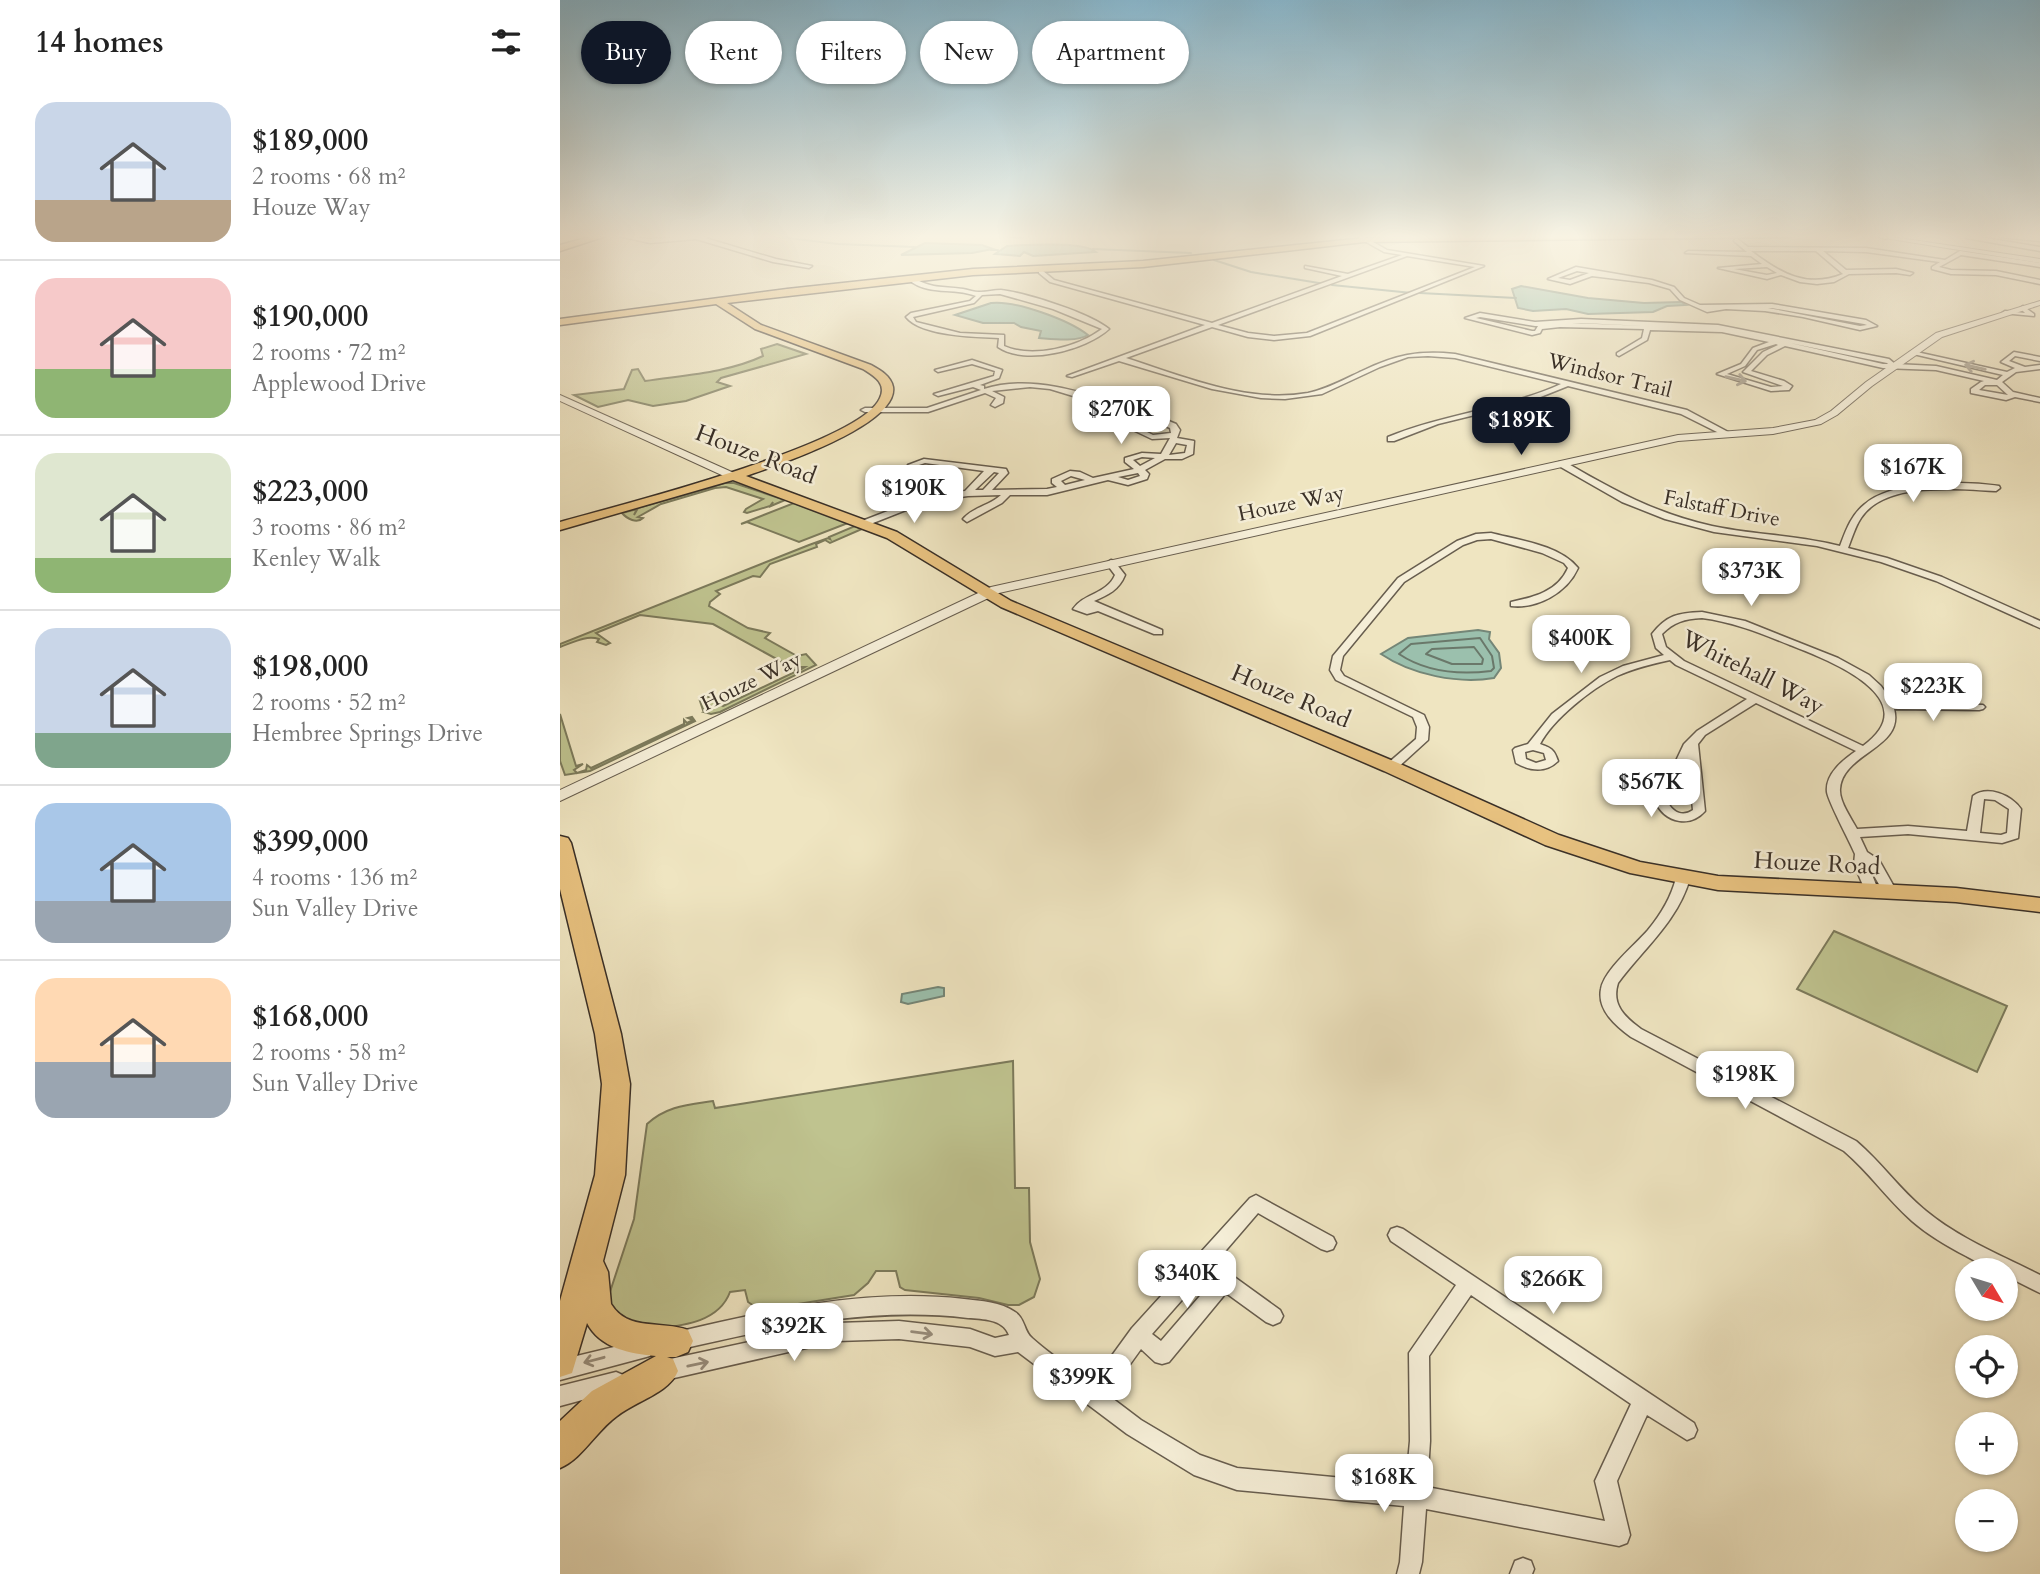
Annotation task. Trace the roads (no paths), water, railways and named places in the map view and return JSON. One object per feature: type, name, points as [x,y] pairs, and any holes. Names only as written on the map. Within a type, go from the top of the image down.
[{"type":"highway","points":[[560,843],[608,1034],[615,1079],[615,1129],[610,1175],[560,1361]]},
{"type":"highway","points":[[560,1450],[579,1426],[606,1401],[668,1356],[640,1341],[617,1334],[605,1325],[593,1297],[594,1242]]},
{"type":"main road","points":[[560,320],[635,308]]},
{"type":"main road","points":[[579,319],[638,308]]},
{"type":"main road","points":[[560,320],[663,308]]},
{"type":"main road","points":[[560,526],[757,468],[838,436],[874,410],[887,392],[877,379],[852,367],[742,326],[726,308]]},
{"type":"main road","points":[[730,475],[740,468],[830,433],[874,410]]},
{"type":"main road","points":[[756,484],[751,473],[757,468]]},
{"type":"main road","name":"Houze Road","points":[[730,475],[868,524],[912,545],[1005,603],[1391,767],[1552,840],[1607,860],[1683,878],[1754,887],[1966,896],[2040,905]]},
{"type":"main road","points":[[694,486],[728,481],[756,484]]},
{"type":"street","points":[[935,308],[909,317],[916,325],[960,335],[1002,336],[1001,347],[1019,355],[1034,355],[1071,344],[1106,329],[1086,318],[1054,308]]},
{"type":"street","points":[[1151,308],[1262,337],[1308,335],[1375,308]]},
{"type":"street","points":[[1070,376],[1258,308]]},
{"type":"street","points":[[1704,308],[1711,316],[1711,328]]},
{"type":"street","points":[[1777,308],[1845,321]]},
{"type":"street","name":"Houze Way","points":[[560,796],[986,593],[1678,438],[1786,430],[1818,422],[1834,414],[1894,365],[1952,329],[2005,313],[2032,314]]},
{"type":"street","points":[[1553,324],[1540,327],[1538,332],[1532,333],[1468,318],[1480,315],[1517,323],[1711,328],[1742,332],[1840,355],[1889,361],[1894,365],[1936,368],[1998,383],[2014,395],[2040,400]]},
{"type":"street","points":[[1619,354],[1645,339],[1648,326]]},
{"type":"street","points":[[1421,342],[1427,354]]},
{"type":"street","points":[[1784,342],[1765,350],[1754,367],[1746,372],[1782,382],[1788,386],[1786,388],[1771,389],[1720,374],[1744,365],[1755,349],[1784,342]]},
{"type":"street","points":[[1912,353],[2006,374]]},
{"type":"street","name":"Windsor Trail","points":[[1118,358],[1247,394],[1286,398],[1318,393],[1398,358],[1427,354],[1462,357],[1684,412],[1726,433]]},
{"type":"street","points":[[1750,354],[1761,355]]},
{"type":"street","points":[[2024,368],[2004,362],[2014,354],[2040,359]]},
{"type":"street","points":[[1936,368],[1945,361]]},
{"type":"street","points":[[938,370],[967,362],[999,370],[997,377],[938,394]]},
{"type":"street","points":[[2014,395],[2006,398],[1974,391],[1983,383],[1998,383],[2006,374],[2024,368],[2040,367]]},
{"type":"street","points":[[1391,439],[1424,424],[1533,399],[1569,383]]},
{"type":"street","points":[[974,385],[1000,397],[1000,401],[995,405]]},
{"type":"street","points":[[874,410],[928,410],[1014,385],[1046,386],[1172,426],[1175,437],[1163,457],[1139,470]]},
{"type":"street","name":"Houze Road","points":[[560,398],[730,475]]},
{"type":"street","points":[[1286,398],[1292,410]]},
{"type":"street","points":[[868,524],[949,496],[1042,493],[1064,488],[1055,481],[1069,473],[1081,473],[1092,481],[1110,477],[1128,483],[1144,477],[1145,474],[1129,458],[1135,455],[1178,457],[1189,454],[1191,443],[1175,437],[1152,437],[1137,430],[1156,419]]},
{"type":"street","points":[[949,496],[946,482],[912,466],[924,461],[996,469],[1004,473],[985,493]]},
{"type":"street","name":"Falstaff Drive","points":[[1562,464],[1625,500],[1668,517],[1714,529],[1843,549],[1884,559],[1940,579],[2040,625]]},
{"type":"street","points":[[968,494],[988,472],[996,469]]},
{"type":"street","points":[[1843,549],[1860,513],[1867,505],[1886,496],[1907,490],[1943,487],[1996,488]]},
{"type":"street","points":[[967,519],[973,511],[1001,501],[1007,493]]},
{"type":"street","points":[[1391,767],[1422,740],[1423,727],[1419,715],[1340,678],[1335,670],[1338,656],[1401,580],[1460,543],[1476,537],[1491,536],[1545,551],[1567,561],[1573,568],[1570,578],[1534,602],[1514,604]]},
{"type":"street","points":[[1111,563],[1120,579],[1092,604],[1158,632]]},
{"type":"street","points":[[958,605],[1005,603]]},
{"type":"street","name":"Whitehall Way","points":[[1863,750],[1670,657],[1658,641],[1661,628],[1700,611],[1742,622],[1839,662],[1870,681],[1887,705]]},
{"type":"street","points":[[1533,746],[1535,739],[1555,719],[1595,684],[1644,662],[1670,657]]},
{"type":"street","points":[[1692,743],[1699,811],[1692,817],[1679,818],[1667,812],[1662,803],[1688,746],[1701,733],[1755,699]]},
{"type":"street","points":[[1881,892],[1861,864],[1862,854],[1835,801],[1833,783],[1841,767],[1878,739],[1888,727],[1890,715],[1887,705],[1979,707]]},
{"type":"street","points":[[560,782],[580,780],[626,764]]},
{"type":"street","points":[[1852,833],[1908,830],[1973,836]]},
{"type":"street","points":[[1683,878],[1672,909],[1610,982],[1608,1000],[1618,1018],[1636,1033],[1850,1146],[1873,1164],[1917,1214],[1945,1235],[2040,1284]]},
{"type":"street","points":[[1094,1398],[1139,1335],[1256,1203],[1327,1243]]},
{"type":"street","points":[[1397,1235],[1687,1430]]},
{"type":"street","points":[[1202,1264],[1273,1315]]},
{"type":"street","points":[[1139,1335],[1162,1355],[1225,1280]]},
{"type":"street","points":[[1408,1574],[1420,1441],[1419,1353],[1469,1283]]},
{"type":"street","points":[[560,1396],[668,1356],[731,1328],[845,1308],[909,1304],[956,1307],[1000,1314],[1012,1321],[1021,1342],[1094,1398],[1194,1464],[1237,1479],[1416,1496],[1619,1535],[1606,1481],[1643,1401]]},
{"type":"street","points":[[560,1370],[837,1332],[899,1330],[970,1338],[995,1347],[1021,1342]]},
{"type":"water","points":[[975,308],[1027,308],[1068,323],[1088,335],[1071,339],[1039,338],[1041,331],[1014,323],[983,323],[955,315]]},
{"type":"water","points":[[1520,308],[1661,308],[1653,312],[1588,314],[1566,309],[1533,311]]},
{"type":"water","points":[[1478,630],[1490,632],[1489,639],[1499,653],[1501,668],[1494,678],[1466,680],[1436,676],[1407,667],[1381,654],[1408,638]]},
{"type":"water","points":[[944,988],[944,996],[908,1004],[901,1002],[902,994]]}]
